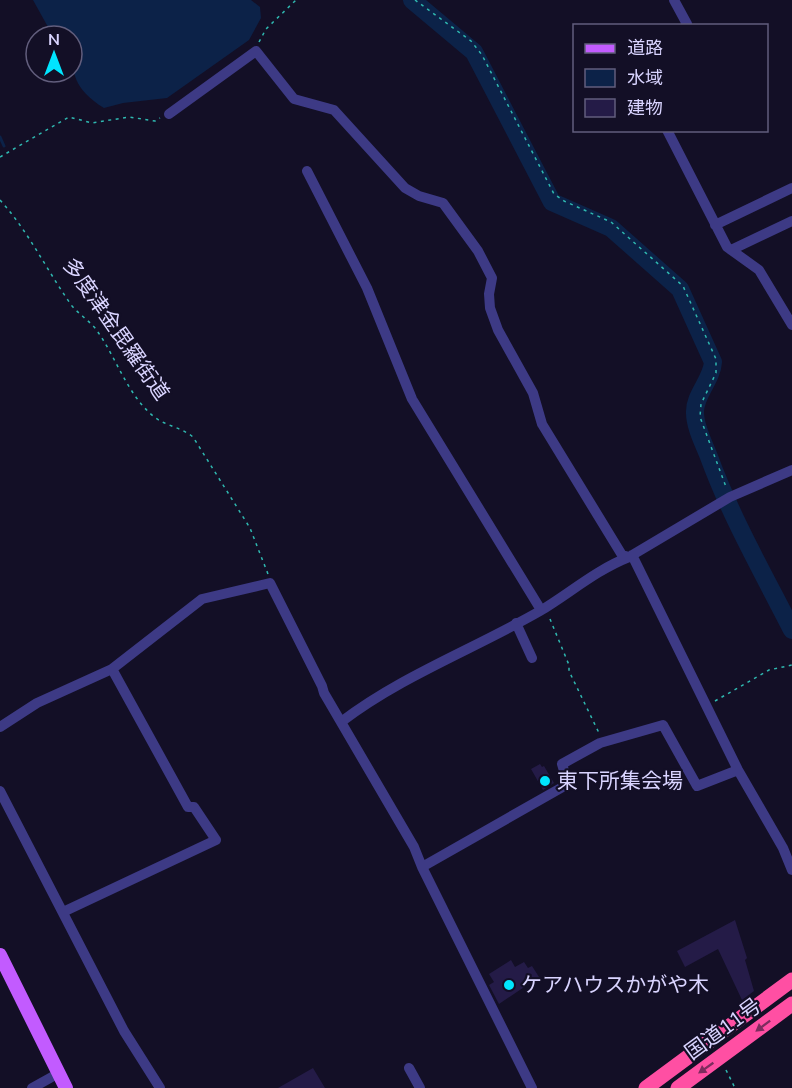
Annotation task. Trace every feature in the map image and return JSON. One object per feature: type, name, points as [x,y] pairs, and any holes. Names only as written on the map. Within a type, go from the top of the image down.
[{"type":"highway","name":"国道11号","points":[[646,1088],[792,980]]},
{"type":"highway","name":"国道11号","points":[[678,1088],[792,1004]]},
{"type":"main road","points":[[0,955],[66,1088]]},
{"type":"street","points":[[674,0],[687,24]]},
{"type":"street","points":[[169,114],[256,51],[294,99],[334,110],[405,188],[419,196],[443,203],[478,251],[492,278],[489,294],[490,308],[498,330],[533,393],[542,424],[622,555],[632,557]]},
{"type":"street","points":[[668,132],[727,247],[759,270],[792,324]]},
{"type":"street","points":[[307,171],[367,288],[412,399],[543,609]]},
{"type":"street","points":[[715,225],[792,188]]},
{"type":"street","points":[[731,250],[780,231],[792,222]]},
{"type":"street","points":[[341,722],[367,702],[543,609],[612,564],[632,557],[728,499],[792,470]]},
{"type":"street","points":[[632,557],[738,770],[783,848],[792,870]]},
{"type":"street","points":[[0,727],[38,703],[112,669],[202,599],[270,583],[324,693],[414,847],[532,1088]]},
{"type":"street","points":[[516,623],[532,658]]},
{"type":"street","points":[[63,912],[216,840],[194,807],[188,807],[112,669]]},
{"type":"street","points":[[422,867],[568,784],[562,764],[603,742],[663,725],[697,786],[738,770]]},
{"type":"street","points":[[0,791],[124,1031],[160,1088]]},
{"type":"street","points":[[409,1068],[420,1088]]},
{"type":"street","points":[[32,1088],[59,1073]]},
{"type":"path","points":[[256,51],[266,29],[296,0]]},
{"type":"path","points":[[415,0],[471,41],[482,55],[554,194],[564,201],[611,222],[683,286],[716,359],[716,373],[701,404],[700,417],[728,499]]},
{"type":"path","points":[[0,157],[69,117],[92,123],[129,117],[155,121],[169,114]]},
{"type":"path","name":"多度津金毘羅街道","points":[[0,200],[43,259],[73,307],[95,328],[135,395],[153,416],[166,424],[184,430],[193,437],[250,528],[266,565],[270,583]]},
{"type":"path","points":[[543,609],[568,665],[568,671],[603,742]]},
{"type":"path","points":[[706,706],[769,670],[792,665]]},
{"type":"path","points":[[720,1058],[735,1088]]},
{"type":"water","points":[[33,0],[251,0],[260,7],[261,18],[249,40],[167,98],[123,103],[104,108],[85,93],[79,84],[84,84],[84,24],[46,24]]},
{"type":"building","name":"東下所集会場","points":[[540,764],[544,766],[554,783],[543,790],[531,769]]},
{"type":"building","points":[[735,920],[754,991],[742,1000],[718,949],[685,967],[677,951]]},
{"type":"building","name":"ケアハウスかがや木","points":[[511,960],[515,967],[524,962],[528,968],[532,966],[539,977],[499,1004],[489,985],[494,982],[489,974]]},
{"type":"building","points":[[313,1068],[325,1088],[278,1088]]},
{"type":"waterway","points":[[412,0],[474,52],[552,202],[611,228],[680,289],[713,362],[710,375],[695,406],[698,430],[737,523],[792,630]]},
{"type":"waterway","points":[[0,137],[4,146]]},
{"type":"place","name":"東下所集会場","points":[[545,781]]},
{"type":"place","name":"ケアハウスかがや木","points":[[509,985]]}]
